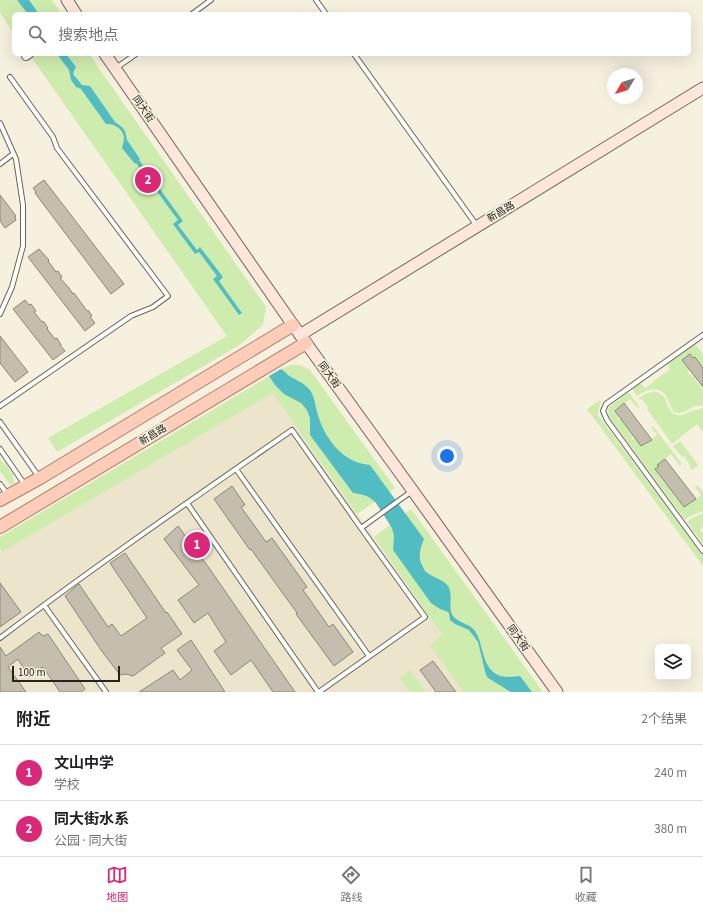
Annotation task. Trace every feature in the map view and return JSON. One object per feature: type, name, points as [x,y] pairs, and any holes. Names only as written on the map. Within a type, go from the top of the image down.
[{"type":"main road","name":"新昌路","points":[[4,497],[299,334]]},
{"type":"main road","name":"新昌路","points":[[0,527],[52,495],[299,334]]},
{"type":"main road","points":[[40,478],[52,495]]},
{"type":"street","points":[[67,0],[75,12]]},
{"type":"street","name":"同大街","points":[[106,56],[299,334],[557,692]]},
{"type":"street","name":"新昌路","points":[[299,334],[703,88]]},
{"type":"lane","points":[[195,12],[211,0]]},
{"type":"lane","points":[[316,0],[325,12]]},
{"type":"lane","points":[[115,68],[133,56]]},
{"type":"lane","points":[[355,56],[477,227]]},
{"type":"lane","points":[[0,406],[131,316],[153,307],[168,296],[57,148],[53,137],[10,77]]},
{"type":"lane","points":[[0,123],[16,159],[24,205],[23,246],[12,287],[0,314]]},
{"type":"lane","points":[[0,164],[13,154]]},
{"type":"lane","points":[[703,335],[606,404],[603,411],[607,420],[703,551]]},
{"type":"lane","points":[[0,422],[40,478]]},
{"type":"lane","points":[[0,638],[187,503],[292,430],[424,617],[319,692],[187,503]]},
{"type":"lane","points":[[0,449],[26,485]]},
{"type":"lane","points":[[236,469],[369,656]]},
{"type":"lane","points":[[0,484],[4,497]]},
{"type":"lane","points":[[361,528],[413,491]]},
{"type":"lane","points":[[44,605],[106,692]]},
{"type":"shaded area","points":[[273,393],[482,692],[0,692],[0,553]]},
{"type":"green space","points":[[0,0],[52,0],[61,12],[12,12],[12,30],[0,13]]},
{"type":"green space","points":[[30,56],[90,56],[266,307],[263,325],[238,346],[57,452],[48,438],[227,336]]},
{"type":"green space","points":[[695,344],[703,354],[703,368],[695,357],[693,358],[691,355],[687,355],[682,360],[690,370],[687,372],[689,375],[691,374],[703,390],[703,405],[693,407],[682,413],[677,413],[674,412],[668,399],[659,390],[648,390],[637,396],[633,388],[640,383],[645,388],[670,369],[667,363]]},
{"type":"green space","points":[[291,365],[300,365],[310,370],[395,488],[357,514],[273,393],[2,552],[0,549],[0,537],[281,369]]},
{"type":"green space","points":[[655,391],[665,398],[672,413],[677,415],[684,415],[703,408],[703,432],[697,424],[672,444],[647,409],[648,407],[642,399],[640,400],[639,398]]},
{"type":"green space","points":[[629,393],[640,407],[637,408],[630,399],[615,411],[619,416],[617,417],[619,420],[621,419],[633,435],[631,437],[633,440],[635,438],[641,446],[645,445],[657,435],[651,427],[653,426],[682,464],[680,466],[671,454],[658,464],[659,466],[655,469],[660,475],[659,476],[675,495],[674,496],[676,499],[677,498],[684,507],[701,495],[695,487],[698,485],[703,492],[703,511],[690,516],[685,520],[609,417],[609,407]]},
{"type":"green space","points":[[600,400],[601,402],[598,415],[703,556],[703,566],[587,409]]},
{"type":"green space","points":[[680,441],[698,465],[692,470],[684,456],[682,457],[673,446]]},
{"type":"green space","points":[[0,459],[3,463],[5,463],[13,475],[14,483],[10,485],[0,471]]},
{"type":"green space","points":[[411,509],[543,692],[463,692],[430,645],[442,635],[374,537]]},
{"type":"green space","points":[[703,513],[703,527],[700,530],[703,534],[703,544],[687,522]]},
{"type":"green space","points":[[410,670],[426,692],[410,692],[400,678]]},
{"type":"water","points":[[17,0],[29,0],[38,12],[26,12]]},
{"type":"water","points":[[58,56],[68,56],[76,67],[73,74],[82,85],[90,86],[115,122],[125,131],[127,140],[140,159],[139,160],[183,221],[178,225],[197,250],[200,247],[223,277],[219,281],[242,313],[239,315],[213,279],[217,276],[199,252],[195,254],[173,224],[178,220],[136,163],[135,164],[122,148],[124,137],[122,131],[115,126],[106,124],[81,89],[76,87],[71,80],[69,70]]},
{"type":"water","points":[[281,369],[309,389],[314,398],[321,424],[330,441],[351,460],[370,465],[424,539],[420,557],[425,571],[448,586],[450,590],[451,613],[455,618],[475,631],[478,636],[485,660],[491,670],[502,676],[520,676],[532,692],[511,692],[488,678],[478,642],[469,630],[455,624],[450,620],[449,613],[431,603],[393,550],[394,536],[392,528],[376,503],[366,496],[353,493],[310,435],[310,419],[307,410],[301,403],[284,394],[269,376]]},
{"type":"building","points":[[44,180],[124,284],[111,294],[35,193],[36,192],[33,188]]},
{"type":"building","points":[[0,195],[16,216],[16,220],[5,228],[0,221]]},
{"type":"building","points":[[39,249],[49,260],[48,261],[56,272],[58,271],[62,277],[60,278],[92,316],[90,317],[95,323],[85,331],[28,257]]},
{"type":"building","points":[[25,300],[29,305],[31,304],[36,311],[34,312],[42,322],[43,321],[55,339],[57,338],[65,351],[53,360],[13,309]]},
{"type":"building","points":[[0,336],[28,372],[15,382],[0,363]]},
{"type":"building","points":[[690,354],[693,358],[695,357],[703,368],[703,387],[682,360]]},
{"type":"building","points":[[624,403],[652,440],[641,446],[615,411]]},
{"type":"building","points":[[665,459],[696,499],[684,507],[655,469],[659,466],[657,465]]},
{"type":"building","points":[[232,486],[245,505],[241,507],[266,542],[272,538],[307,587],[303,590],[329,627],[333,624],[353,652],[334,666],[214,499]]},
{"type":"building","points":[[178,526],[295,692],[273,692],[251,660],[231,675],[214,651],[226,642],[208,613],[194,623],[178,600],[199,585],[164,539]]},
{"type":"building","points":[[125,553],[182,634],[161,648],[165,653],[133,676],[126,674],[120,675],[101,650],[65,596],[79,584],[108,627],[112,624],[121,636],[147,618],[110,563]]},
{"type":"building","points":[[0,583],[21,612],[0,627]]},
{"type":"building","points":[[39,632],[43,636],[48,634],[85,689],[81,692],[60,692],[43,667],[29,677],[18,659],[8,667],[26,692],[0,692],[0,647],[6,656]]},
{"type":"building","points":[[191,640],[225,692],[139,692],[173,670],[180,680],[192,670],[177,650]]},
{"type":"building","points":[[433,661],[456,692],[436,692],[420,670]]},
{"type":"place","name":"同大街水系","points":[[148,180]]},
{"type":"place","name":"文山中学","points":[[197,545]]}]
